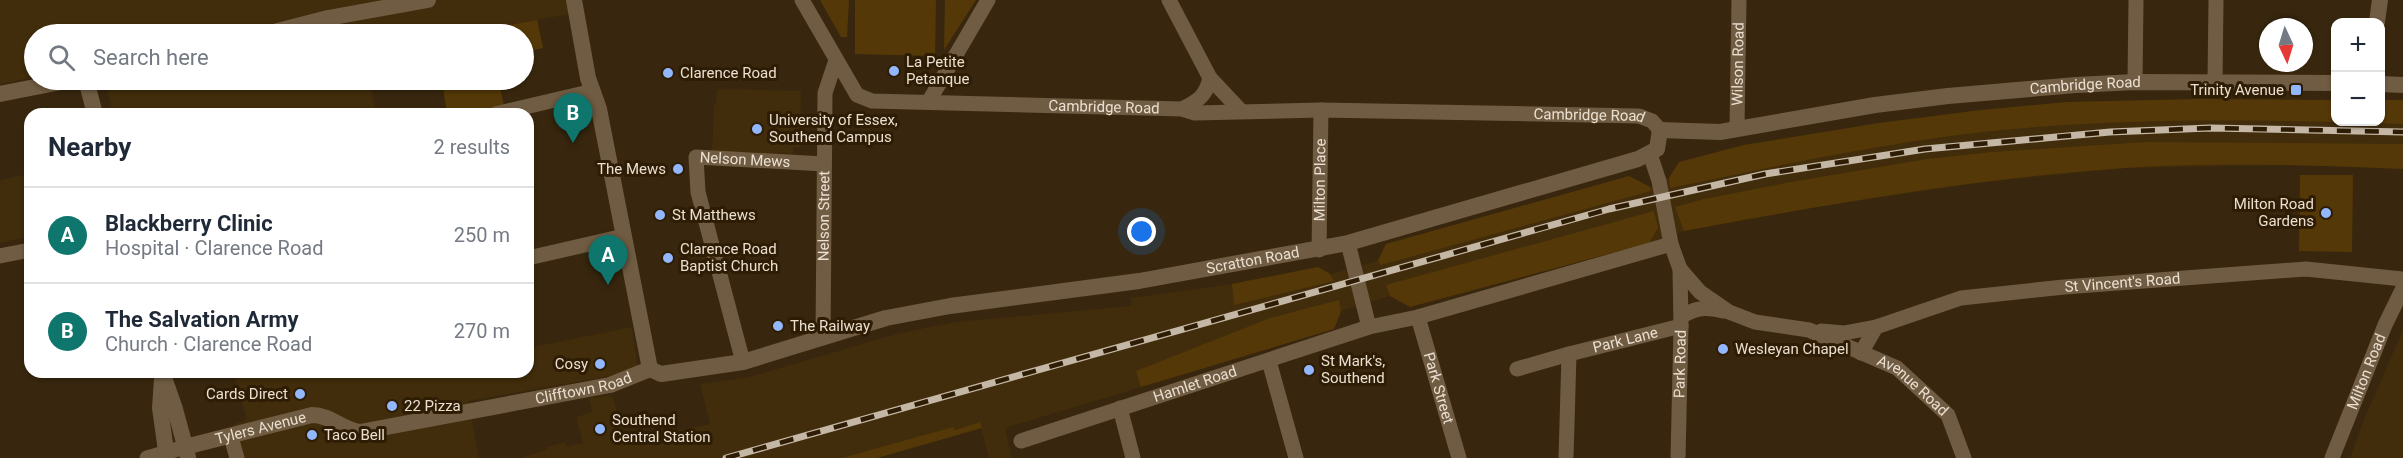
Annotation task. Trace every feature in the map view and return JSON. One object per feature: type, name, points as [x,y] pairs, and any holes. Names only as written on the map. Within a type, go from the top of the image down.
[{"type":"street","points":[[305,24],[428,0]]},
{"type":"street","points":[[574,0],[588,78],[599,109],[650,369]]},
{"type":"street","points":[[802,0],[836,60]]},
{"type":"street","points":[[929,101],[988,0]]},
{"type":"street","points":[[1169,0],[1210,78],[1240,110]]},
{"type":"street","name":"Wilson Road","points":[[1737,128],[1739,0]]},
{"type":"street","points":[[2135,82],[2136,0]]},
{"type":"street","points":[[2215,82],[2216,0]]},
{"type":"street","points":[[2378,18],[2380,0]]},
{"type":"street","name":"Cambridge Road","points":[[836,60],[857,95],[872,101],[1182,109],[1195,113],[1240,110],[1321,110],[1639,116],[1652,121],[1660,130],[1720,132],[1875,105],[1948,96],[2135,82],[2331,84]]},
{"type":"street","name":"Nelson Street","points":[[823,338],[825,93],[836,60]]},
{"type":"street","points":[[1182,109],[1203,98],[1208,90],[1210,78]]},
{"type":"street","points":[[2385,84],[2403,85]]},
{"type":"street","points":[[0,94],[24,89]]},
{"type":"street","points":[[89,90],[93,108]]},
{"type":"street","points":[[521,108],[593,91]]},
{"type":"street","name":"Milton Place","points":[[1319,250],[1321,110]]},
{"type":"street","points":[[1650,154],[1657,149],[1660,130]]},
{"type":"street","name":"Scratton Road","points":[[823,338],[886,318],[950,306],[1139,281],[1319,250],[1650,154]]},
{"type":"street","name":"Avenue Road","points":[[1650,154],[1659,181],[1680,269],[1700,292],[1729,312]]},
{"type":"street","name":"Nelson Mews","points":[[743,362],[698,192],[696,157],[824,164]]},
{"type":"street","points":[[534,257],[624,236]]},
{"type":"street","name":"Hamlet Road","points":[[1021,441],[1369,327],[1418,317],[1672,240]]},
{"type":"street","points":[[1348,243],[1369,327]]},
{"type":"street","points":[[0,256],[24,251]]},
{"type":"street","name":"Park Road","points":[[1678,458],[1680,269]]},
{"type":"street","name":"St Vincent's Road","points":[[1809,330],[1844,333],[1876,327],[1961,298],[2064,287],[2306,269],[2403,279]]},
{"type":"street","name":"Milton Road","points":[[2332,458],[2385,325],[2403,288]]},
{"type":"street","name":"Avenue Road","points":[[1681,321],[1696,308],[1705,307],[1729,312],[1755,322],[1809,330],[1897,369],[1948,415],[1964,458]]},
{"type":"street","name":"Park Street","points":[[1418,317],[1459,458]]},
{"type":"street","name":"Park Lane","points":[[1517,369],[1681,321]]},
{"type":"street","points":[[1860,353],[1876,327]]},
{"type":"street","name":"Clifftown Road","points":[[339,425],[347,430],[360,432],[610,385],[650,369],[661,374],[743,362],[823,338]]},
{"type":"street","points":[[1566,458],[1569,354]]},
{"type":"street","points":[[1269,361],[1296,458]]},
{"type":"street","points":[[162,378],[160,408],[166,456]]},
{"type":"street","points":[[164,378],[176,409],[186,453]]},
{"type":"street","points":[[1120,408],[1134,458]]},
{"type":"street","name":"Tylers Avenue","points":[[147,458],[186,453],[231,437],[312,416],[328,417],[339,425]]},
{"type":"street","points":[[231,437],[237,458]]},
{"type":"shaded area","points":[[0,0],[568,0],[570,14],[515,24],[24,24],[24,79],[0,84]]},
{"type":"shaded area","points":[[820,0],[849,0],[847,37],[841,37]]},
{"type":"shaded area","points":[[855,0],[936,0],[935,56],[855,54]]},
{"type":"shaded area","points":[[945,0],[976,0],[944,50]]},
{"type":"shaded area","points":[[537,20],[543,48],[534,50],[534,24],[515,24]]},
{"type":"shaded area","name":"University of Essex, Southend Campus","points":[[717,89],[801,91],[800,147],[793,147],[793,154],[712,152]]},
{"type":"shaded area","points":[[107,90],[371,90],[375,108],[112,108]]},
{"type":"shaded area","points":[[443,90],[500,90],[504,105],[492,108],[446,108]]},
{"type":"shaded area","points":[[2200,99],[2331,100],[2331,126],[2385,126],[2385,100],[2403,100],[2403,169],[2291,165],[2126,168],[1984,182],[1810,208],[1684,231],[1649,243],[1410,307],[1390,296],[1341,311],[1334,329],[1005,428],[1012,458],[989,458],[981,428],[877,458],[521,458],[565,442],[567,447],[583,443],[576,417],[592,412],[589,398],[612,395],[625,441],[710,424],[700,384],[749,377],[900,333],[955,322],[1131,306],[1131,298],[1240,283],[1318,267],[1331,274],[1377,261],[1386,244],[1629,176],[1650,187],[1669,178],[1679,162],[1744,145],[1879,123],[2067,102]]},
{"type":"shaded area","points":[[2200,99],[2331,100],[2331,122],[2128,122],[1990,131],[1807,160],[1670,188],[1669,178],[1679,162],[1744,145],[1879,123],[2067,102]]},
{"type":"shaded area","points":[[2385,100],[2403,100],[2403,124],[2385,124]]},
{"type":"shaded area","points":[[2145,142],[2403,144],[2403,169],[2230,165],[2160,166],[2070,172],[1904,193],[1684,231],[1675,207],[1791,182],[1927,159],[1992,152]]},
{"type":"shaded area","points":[[24,175],[24,237],[0,243],[0,180]]},
{"type":"shaded area","name":"Milton Road Gardens","points":[[2300,175],[2353,175],[2352,252],[2299,251]]},
{"type":"shaded area","points":[[1629,176],[1650,187],[1651,191],[1381,265],[1378,261],[1386,244]]},
{"type":"shaded area","points":[[1654,211],[1658,228],[1649,243],[1410,307],[1390,296],[1386,285]]},
{"type":"shaded area","points":[[1318,267],[1330,274],[1334,281],[1234,305],[1232,284]]},
{"type":"shaded area","points":[[1339,300],[1341,311],[1334,329],[1141,387],[1136,371],[1270,318]]},
{"type":"shaded area","points":[[632,327],[638,371],[468,401],[479,458],[243,458],[234,424],[247,420],[235,378],[534,378],[534,347]]},
{"type":"shaded area","points":[[2403,330],[2403,458],[2350,458],[2365,417]]},
{"type":"shaded area","points":[[980,422],[982,428],[877,458],[842,458],[953,427],[955,430]]},
{"type":"railway","points":[[726,458],[1609,209],[1765,174],[1925,149],[2110,132],[2210,128],[2403,132]]},
{"type":"place","name":"La Petite Petanque","points":[[894,71]]},
{"type":"place","name":"Clarence Road","points":[[668,73]]},
{"type":"place","name":"Trinity Avenue","points":[[2296,90]]},
{"type":"place","name":"University of Essex, Southend Campus","points":[[757,129]]},
{"type":"place","name":"The Salvation Army","points":[[573,143]]},
{"type":"place","name":"The Mews","points":[[678,169]]},
{"type":"place","name":"Milton Road Gardens","points":[[2326,213]]},
{"type":"place","name":"St Matthews","points":[[660,215]]},
{"type":"place","name":"Clarence Road Baptist Church","points":[[668,258]]},
{"type":"place","name":"Blackberry Clinic","points":[[608,285]]},
{"type":"place","name":"The Railway","points":[[778,326]]},
{"type":"place","name":"Wesleyan Chapel","points":[[1723,349]]},
{"type":"place","name":"Cosy","points":[[600,364]]},
{"type":"place","name":"St Mark's, Southend","points":[[1309,370]]},
{"type":"place","name":"Cards Direct","points":[[300,394]]},
{"type":"place","name":"22 Pizza","points":[[392,406]]},
{"type":"place","name":"Southend Central Station","points":[[600,429]]},
{"type":"place","name":"Taco Bell","points":[[312,435]]}]
